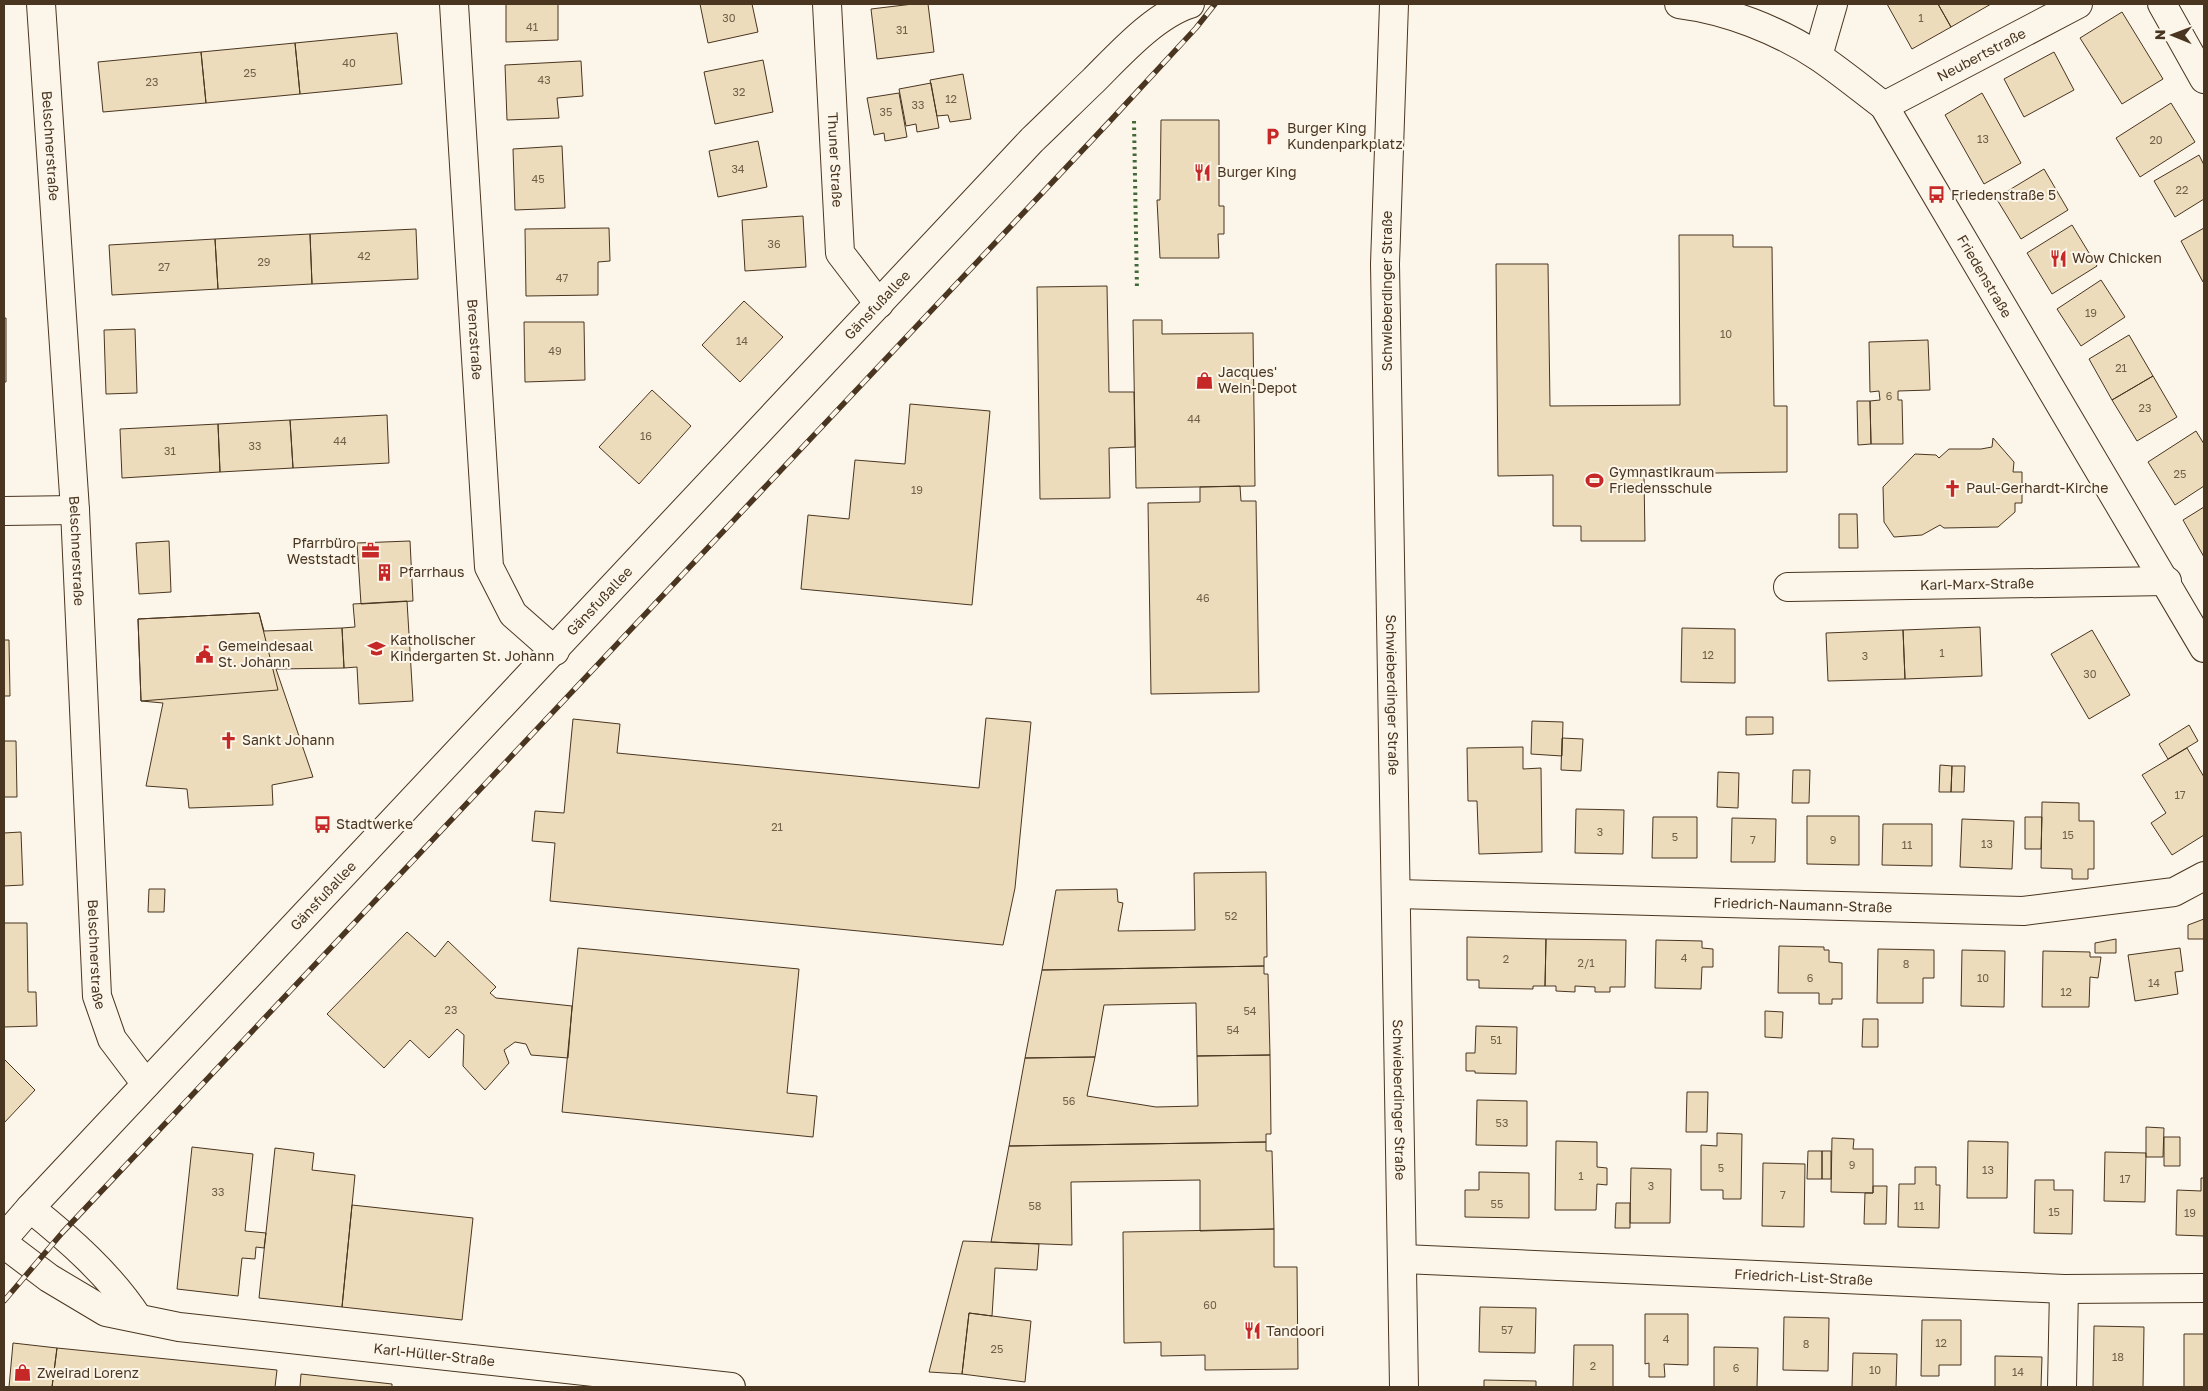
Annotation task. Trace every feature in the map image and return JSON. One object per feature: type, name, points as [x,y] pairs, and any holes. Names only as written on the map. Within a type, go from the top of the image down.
[{"type":"street","name":"Belschnerstraße","points":[[41,4],[75,510],[97,996],[112,1039],[146,1084]]},
{"type":"street","name":"Brenzstraße","points":[[454,4],[489,567],[512,614],[555,650]]},
{"type":"street","name":"Thuner Straße","points":[[827,4],[840,253],[879,304]]},
{"type":"street","name":"Gänsfußallee","points":[[4,1238],[146,1084],[1032,140],[1123,51],[1156,22],[1183,6],[1190,4]]},
{"type":"street","name":"Schwieberdinger Straße","points":[[1394,4],[1385,264],[1404,1259],[1404,1387]]},
{"type":"street","name":"Friedenstraße","points":[[1679,4],[1704,7],[1769,30],[1818,56],[1884,106],[2204,648]]},
{"type":"street","points":[[1818,56],[1833,4]]},
{"type":"street","name":"Neubertstraße","points":[[1884,106],[2078,4]]},
{"type":"street","points":[[2162,4],[2204,79]]},
{"type":"street","points":[[4,511],[75,510]]},
{"type":"street","name":"Karl-Marx-Straße","points":[[1788,587],[2166,581]]},
{"type":"street","name":"Friedrich-Naumann-Straße","points":[[1397,894],[2023,911],[2174,892],[2204,876]]},
{"type":"street","points":[[30,1208],[76,1247],[125,1298],[138,1318]]},
{"type":"street","name":"Karl-Hüller-Straße","points":[[4,1244],[49,1278],[106,1312],[179,1327],[731,1387]]},
{"type":"street","name":"Friedrich-List-Straße","points":[[1404,1259],[2064,1289],[2204,1288]]},
{"type":"street","points":[[2062,1387],[2064,1289]]},
{"type":"building","points":[[506,4],[558,4],[558,40],[506,42]]},
{"type":"building","points":[[700,4],[752,4],[758,32],[708,43]]},
{"type":"building","points":[[928,4],[934,52],[877,59],[871,9]]},
{"type":"building","points":[[1887,4],[1938,4],[1951,27],[1912,49]]},
{"type":"building","points":[[1938,4],[1991,4],[1951,27]]},
{"type":"building","points":[[2122,12],[2163,79],[2122,104],[2080,38]]},
{"type":"building","points":[[397,33],[402,84],[300,94],[295,43]]},
{"type":"building","points":[[295,43],[300,94],[206,103],[201,52]]},
{"type":"building","points":[[201,52],[206,103],[103,112],[98,62]]},
{"type":"building","points":[[2054,52],[2074,90],[2024,117],[2004,79]]},
{"type":"building","points":[[763,60],[773,112],[715,124],[704,72]]},
{"type":"building","points":[[581,61],[583,96],[557,98],[559,118],[507,120],[505,65]]},
{"type":"building","points":[[963,74],[971,119],[950,122],[948,115],[937,116],[930,80]]},
{"type":"building","points":[[931,83],[939,128],[917,132],[916,124],[906,126],[899,89]]},
{"type":"building","points":[[899,93],[907,137],[885,141],[884,133],[874,135],[867,98]]},
{"type":"building","points":[[1982,93],[2021,163],[1984,184],[1945,115]]},
{"type":"building","points":[[2171,103],[2195,142],[2140,177],[2116,138]]},
{"type":"building","points":[[1161,120],[1219,120],[1219,206],[1224,206],[1224,234],[1218,234],[1219,258],[1160,258],[1157,200],[1160,200]]},
{"type":"building","points":[[758,141],[767,187],[718,197],[709,151]]},
{"type":"building","points":[[562,146],[565,208],[515,210],[513,149]]},
{"type":"building","points":[[2199,155],[2204,165],[2204,199],[2175,217],[2154,181]]},
{"type":"building","points":[[2044,169],[2068,210],[2021,239],[1996,198]]},
{"type":"building","points":[[803,216],[806,267],[745,271],[742,220]]},
{"type":"building","points":[[2072,225],[2097,266],[2052,294],[2027,253]]},
{"type":"building","points":[[609,228],[610,261],[598,262],[598,295],[526,296],[525,229]]},
{"type":"building","points":[[2204,228],[2204,281],[2203,282],[2181,241]]},
{"type":"building","points":[[416,229],[418,279],[312,284],[310,234]]},
{"type":"building","points":[[310,234],[312,284],[218,289],[215,239]]},
{"type":"building","points":[[1679,235],[1733,235],[1733,247],[1772,247],[1774,406],[1787,406],[1787,472],[1644,474],[1645,541],[1581,541],[1581,526],[1553,526],[1553,475],[1498,476],[1496,264],[1548,264],[1550,406],[1680,405]]},
{"type":"building","points":[[215,239],[218,289],[112,295],[109,245]]},
{"type":"building","points":[[2101,280],[2125,317],[2081,346],[2057,309]]},
{"type":"building","points":[[1107,286],[1109,392],[1134,392],[1135,447],[1109,448],[1110,498],[1040,499],[1037,287]]},
{"type":"building","points":[[744,301],[783,337],[740,382],[702,345]]},
{"type":"building","points":[[4,318],[6,318],[6,382],[4,382]]},
{"type":"building","points":[[1133,320],[1162,320],[1162,334],[1253,333],[1255,486],[1136,488]]},
{"type":"building","points":[[524,322],[584,322],[585,380],[525,382]]},
{"type":"building","points":[[135,329],[137,393],[106,394],[104,330]]},
{"type":"building","points":[[2129,335],[2153,376],[2112,400],[2089,359]]},
{"type":"building","points":[[1928,340],[1930,390],[1898,391],[1898,400],[1902,400],[1903,444],[1871,444],[1870,401],[1880,400],[1879,391],[1870,392],[1869,342]]},
{"type":"building","points":[[2153,376],[2177,417],[2137,441],[2112,400]]},
{"type":"building","points":[[652,390],[691,426],[639,484],[599,447]]},
{"type":"building","points":[[1857,401],[1870,401],[1871,444],[1858,445]]},
{"type":"building","points":[[910,404],[990,411],[972,605],[801,589],[808,515],[849,519],[855,460],[905,464]]},
{"type":"building","points":[[387,415],[389,463],[293,468],[290,420]]},
{"type":"building","points":[[290,420],[293,468],[220,472],[218,424]]},
{"type":"building","points":[[218,424],[220,472],[122,478],[120,429]]},
{"type":"building","points":[[2196,431],[2204,444],[2204,486],[2175,505],[2148,462]]},
{"type":"building","name":"Paul-Gerhardt-Kirche","points":[[1993,438],[2014,462],[2013,472],[2022,472],[2022,503],[2015,503],[2015,512],[1998,527],[1944,528],[1940,525],[1922,535],[1894,537],[1884,522],[1883,487],[1915,454],[1936,455],[1939,458],[1949,449],[1992,447]]},
{"type":"building","points":[[1240,486],[1241,501],[1256,501],[1259,692],[1151,694],[1148,503],[1200,502],[1200,487]]},
{"type":"building","points":[[2204,507],[2204,557],[2183,520]]},
{"type":"building","points":[[1839,514],[1857,514],[1858,548],[1839,548]]},
{"type":"building","points":[[169,541],[171,592],[139,594],[136,543]]},
{"type":"building","name":"Pfarrhaus","points":[[410,541],[413,601],[361,604],[357,543]]},
{"type":"building","name":"Katholischer Kindergarten St. Johann","points":[[407,601],[413,701],[359,704],[357,667],[344,668],[342,628],[355,627],[353,604]]},
{"type":"building","name":"Sankt Johann","points":[[259,613],[264,631],[342,628],[344,668],[276,669],[313,777],[272,785],[273,805],[189,808],[187,789],[146,786],[163,703],[141,701],[138,619]]},
{"type":"building","name":"Gemeindesaal St. Johann","points":[[259,613],[278,690],[141,701],[138,619]]},
{"type":"building","points":[[1980,627],[1982,676],[1905,679],[1903,630]]},
{"type":"building","points":[[1682,628],[1735,629],[1735,683],[1681,682]]},
{"type":"building","points":[[1903,630],[1905,679],[1828,681],[1826,633]]},
{"type":"building","points":[[2092,630],[2130,695],[2089,719],[2051,654]]},
{"type":"building","points":[[4,640],[9,640],[10,696],[4,696]]},
{"type":"building","points":[[1746,717],[1773,717],[1773,734],[1746,735]]},
{"type":"building","points":[[986,718],[1031,722],[1015,888],[1003,945],[550,901],[555,843],[532,841],[535,811],[564,813],[573,719],[620,724],[617,753],[979,788]]},
{"type":"building","points":[[1532,721],[1563,722],[1562,756],[1531,754]]},
{"type":"building","points":[[2189,725],[2198,741],[2168,759],[2159,744]]},
{"type":"building","points":[[1562,738],[1583,739],[1581,771],[1561,770]]},
{"type":"building","points":[[4,741],[16,741],[17,797],[4,797]]},
{"type":"building","points":[[1523,747],[1523,769],[1541,768],[1542,852],[1479,854],[1477,801],[1468,801],[1467,748]]},
{"type":"building","points":[[2187,748],[2204,777],[2204,835],[2172,855],[2151,823],[2166,813],[2142,775]]},
{"type":"building","points":[[1940,765],[1952,766],[1951,792],[1939,792]]},
{"type":"building","points":[[1952,766],[1965,766],[1964,792],[1951,792]]},
{"type":"building","points":[[1793,770],[1810,770],[1809,803],[1792,803]]},
{"type":"building","points":[[1718,772],[1739,773],[1738,808],[1717,807]]},
{"type":"building","points":[[2042,802],[2079,803],[2079,821],[2094,821],[2094,869],[2088,869],[2088,879],[2072,879],[2072,869],[2041,868]]},
{"type":"building","points":[[1576,809],[1624,810],[1623,854],[1575,853]]},
{"type":"building","points":[[1807,816],[1859,816],[1859,865],[1807,864]]},
{"type":"building","points":[[1653,817],[1697,817],[1697,858],[1652,858]]},
{"type":"building","points":[[2025,817],[2042,817],[2041,849],[2025,849]]},
{"type":"building","points":[[1732,818],[1776,819],[1775,862],[1731,862]]},
{"type":"building","points":[[1962,819],[2014,821],[2012,869],[1960,867]]},
{"type":"building","points":[[1883,824],[1932,824],[1932,866],[1882,865]]},
{"type":"building","points":[[21,832],[23,885],[4,886],[4,833]]},
{"type":"building","points":[[1266,872],[1267,957],[1264,957],[1264,966],[1042,970],[1056,890],[1117,889],[1118,902],[1123,903],[1118,931],[1195,930],[1194,873]]},
{"type":"building","points":[[149,889],[165,889],[164,912],[148,912]]},
{"type":"building","points":[[2204,919],[2204,939],[2188,939],[2188,925]]},
{"type":"building","points":[[4,923],[27,923],[28,992],[36,992],[37,1026],[4,1027]]},
{"type":"building","points":[[407,932],[435,957],[448,941],[496,987],[490,993],[496,998],[572,1006],[568,1058],[531,1055],[526,1044],[515,1042],[504,1050],[509,1063],[485,1090],[463,1066],[464,1035],[457,1029],[429,1058],[410,1040],[384,1068],[327,1014]]},
{"type":"building","points":[[1467,937],[1546,939],[1545,986],[1533,986],[1533,989],[1479,988],[1479,980],[1467,980]]},
{"type":"building","points":[[1546,939],[1626,940],[1625,987],[1610,987],[1610,992],[1595,992],[1595,987],[1575,986],[1575,992],[1556,991],[1556,986],[1545,986]]},
{"type":"building","points":[[2116,939],[2116,953],[2095,953],[2095,943]]},
{"type":"building","points":[[1656,940],[1702,941],[1702,948],[1713,949],[1713,967],[1702,967],[1701,989],[1655,988]]},
{"type":"building","points":[[1779,946],[1824,947],[1824,950],[1829,950],[1829,962],[1842,963],[1842,999],[1832,999],[1832,1004],[1819,1004],[1819,993],[1778,993]]},
{"type":"building","points":[[578,948],[799,969],[787,1093],[817,1096],[813,1137],[562,1112]]},
{"type":"building","points":[[2180,948],[2183,971],[2175,972],[2178,994],[2135,1001],[2128,955]]},
{"type":"building","points":[[1878,949],[1934,950],[1934,978],[1923,978],[1923,1003],[1877,1003]]},
{"type":"building","points":[[1962,950],[2005,951],[2004,1007],[1961,1006]]},
{"type":"building","points":[[2043,951],[2090,952],[2090,957],[2101,957],[2098,978],[2090,977],[2089,1007],[2042,1007]]},
{"type":"building","points":[[1264,966],[1264,974],[1268,974],[1270,1055],[1197,1056],[1196,1003],[1104,1005],[1095,1057],[1025,1058],[1042,970]]},
{"type":"building","points":[[1765,1011],[1783,1012],[1782,1038],[1765,1037]]},
{"type":"building","points":[[1863,1019],[1878,1019],[1878,1047],[1862,1047]]},
{"type":"building","points":[[1476,1026],[1517,1027],[1516,1074],[1466,1071],[1466,1053],[1475,1053]]},
{"type":"building","points":[[1270,1055],[1271,1134],[1266,1134],[1266,1142],[1009,1146],[1025,1058],[1095,1057],[1087,1096],[1156,1107],[1198,1106],[1197,1056]]},
{"type":"building","points":[[4,1059],[35,1090],[4,1123]]},
{"type":"building","points":[[1687,1092],[1708,1092],[1707,1132],[1686,1132]]},
{"type":"building","points":[[1477,1100],[1527,1101],[1527,1146],[1476,1145]]},
{"type":"building","points":[[2146,1127],[2164,1128],[2163,1157],[2146,1157]]},
{"type":"building","points":[[1717,1133],[1742,1134],[1741,1199],[1723,1199],[1723,1190],[1701,1190],[1701,1145],[1717,1146]]},
{"type":"building","points":[[2164,1137],[2180,1137],[2180,1166],[2164,1166]]},
{"type":"building","points":[[1832,1138],[1854,1139],[1853,1149],[1873,1149],[1873,1193],[1831,1192]]},
{"type":"building","points":[[1556,1141],[1597,1142],[1597,1167],[1607,1168],[1607,1185],[1597,1184],[1596,1210],[1555,1210]]},
{"type":"building","points":[[1968,1141],[2008,1142],[2007,1198],[1967,1198]]},
{"type":"building","points":[[1266,1142],[1266,1151],[1272,1151],[1274,1229],[1200,1231],[1200,1180],[1071,1182],[1072,1245],[991,1242],[1009,1146]]},
{"type":"building","points":[[192,1147],[253,1154],[245,1231],[266,1233],[264,1248],[256,1247],[255,1259],[242,1258],[238,1296],[177,1289]]},
{"type":"building","points":[[275,1148],[314,1153],[312,1170],[355,1175],[342,1307],[259,1298]]},
{"type":"building","points":[[1808,1151],[1822,1151],[1822,1179],[1807,1179]]},
{"type":"building","points":[[1822,1151],[1831,1151],[1831,1179],[1822,1179]]},
{"type":"building","points":[[2105,1152],[2146,1153],[2145,1202],[2104,1201]]},
{"type":"building","points":[[1763,1163],[1805,1164],[1804,1227],[1762,1226]]},
{"type":"building","points":[[1915,1167],[1936,1167],[1936,1185],[1940,1185],[1939,1228],[1898,1227],[1899,1184],[1915,1184]]},
{"type":"building","points":[[1631,1168],[1671,1169],[1670,1223],[1630,1223]]},
{"type":"building","points":[[1479,1172],[1529,1173],[1529,1218],[1465,1217],[1465,1190],[1479,1190]]},
{"type":"building","points":[[2201,1178],[2204,1178],[2204,1236],[2176,1235],[2177,1190],[2201,1191]]},
{"type":"building","points":[[2035,1180],[2054,1180],[2054,1190],[2073,1190],[2072,1234],[2034,1233]]},
{"type":"building","points":[[1873,1186],[1887,1186],[1886,1224],[1864,1224],[1865,1193],[1873,1193]]},
{"type":"building","points":[[1616,1203],[1630,1203],[1630,1228],[1615,1228]]},
{"type":"building","points":[[352,1205],[473,1218],[462,1320],[342,1307]]},
{"type":"building","points":[[1274,1229],[1274,1267],[1297,1267],[1298,1369],[1205,1370],[1205,1355],[1161,1356],[1161,1342],[1124,1343],[1123,1232]]},
{"type":"building","points":[[963,1241],[1039,1244],[1037,1270],[995,1268],[992,1316],[969,1313],[962,1374],[929,1372]]},
{"type":"building","points":[[1480,1307],[1536,1308],[1535,1353],[1479,1352]]},
{"type":"building","points":[[969,1313],[1031,1321],[1025,1382],[962,1374]]},
{"type":"building","points":[[1645,1314],[1688,1314],[1688,1365],[1664,1364],[1665,1377],[1649,1377],[1649,1363],[1645,1364]]},
{"type":"building","points":[[1784,1317],[1829,1318],[1828,1371],[1783,1370]]},
{"type":"building","points":[[1922,1320],[1961,1320],[1961,1365],[1939,1365],[1939,1376],[1921,1376]]},
{"type":"building","points":[[2094,1326],[2144,1327],[2143,1387],[2093,1387]]},
{"type":"building","points":[[2184,1334],[2204,1334],[2204,1387],[2184,1387]]},
{"type":"building","points":[[13,1343],[57,1348],[52,1387],[9,1387]]},
{"type":"building","points":[[1574,1345],[1613,1345],[1613,1387],[1573,1387]]},
{"type":"building","points":[[1714,1347],[1758,1348],[1757,1387],[1714,1387]]},
{"type":"building","points":[[57,1348],[277,1370],[275,1387],[52,1387]]},
{"type":"building","points":[[1853,1353],[1897,1354],[1896,1387],[1852,1387]]},
{"type":"building","points":[[1995,1356],[2042,1357],[2041,1387],[1995,1387]]},
{"type":"building","points":[[301,1374],[392,1384],[392,1387],[300,1387]]},
{"type":"building","points":[[1484,1380],[1536,1381],[1536,1387],[1484,1387]]},
{"type":"railway","points":[[4,1301],[62,1233],[1110,121],[1196,28],[1215,4]]},
{"type":"hedge","points":[[1134,121],[1137,290]]},
{"type":"place","name":"Burger King Kundenparkplatz","points":[[1273,136]]},
{"type":"place","name":"Burger King","points":[[1203,172]]},
{"type":"place","name":"Friedenstraße 5","points":[[1937,195]]},
{"type":"place","name":"Wow Chicken","points":[[2058,258]]},
{"type":"place","name":"Jacques' Wein-Depot","points":[[1204,380]]},
{"type":"place","name":"Gymnastikraum Friedensschule","points":[[1595,480]]},
{"type":"place","name":"Paul-Gerhardt-Kirche","points":[[1952,488]]},
{"type":"place","name":"Pfarrbüro Weststadt","points":[[370,551]]},
{"type":"place","name":"Pfarrhaus","points":[[385,572]]},
{"type":"place","name":"Katholischer Kindergarten St. Johann","points":[[376,648]]},
{"type":"place","name":"Gemeindesaal St. Johann","points":[[204,654]]},
{"type":"place","name":"Sankt Johann","points":[[228,740]]},
{"type":"place","name":"Stadtwerke","points":[[322,824]]},
{"type":"place","name":"Tandoori","points":[[1252,1331]]},
{"type":"place","name":"Zweirad Lorenz","points":[[23,1373]]}]
